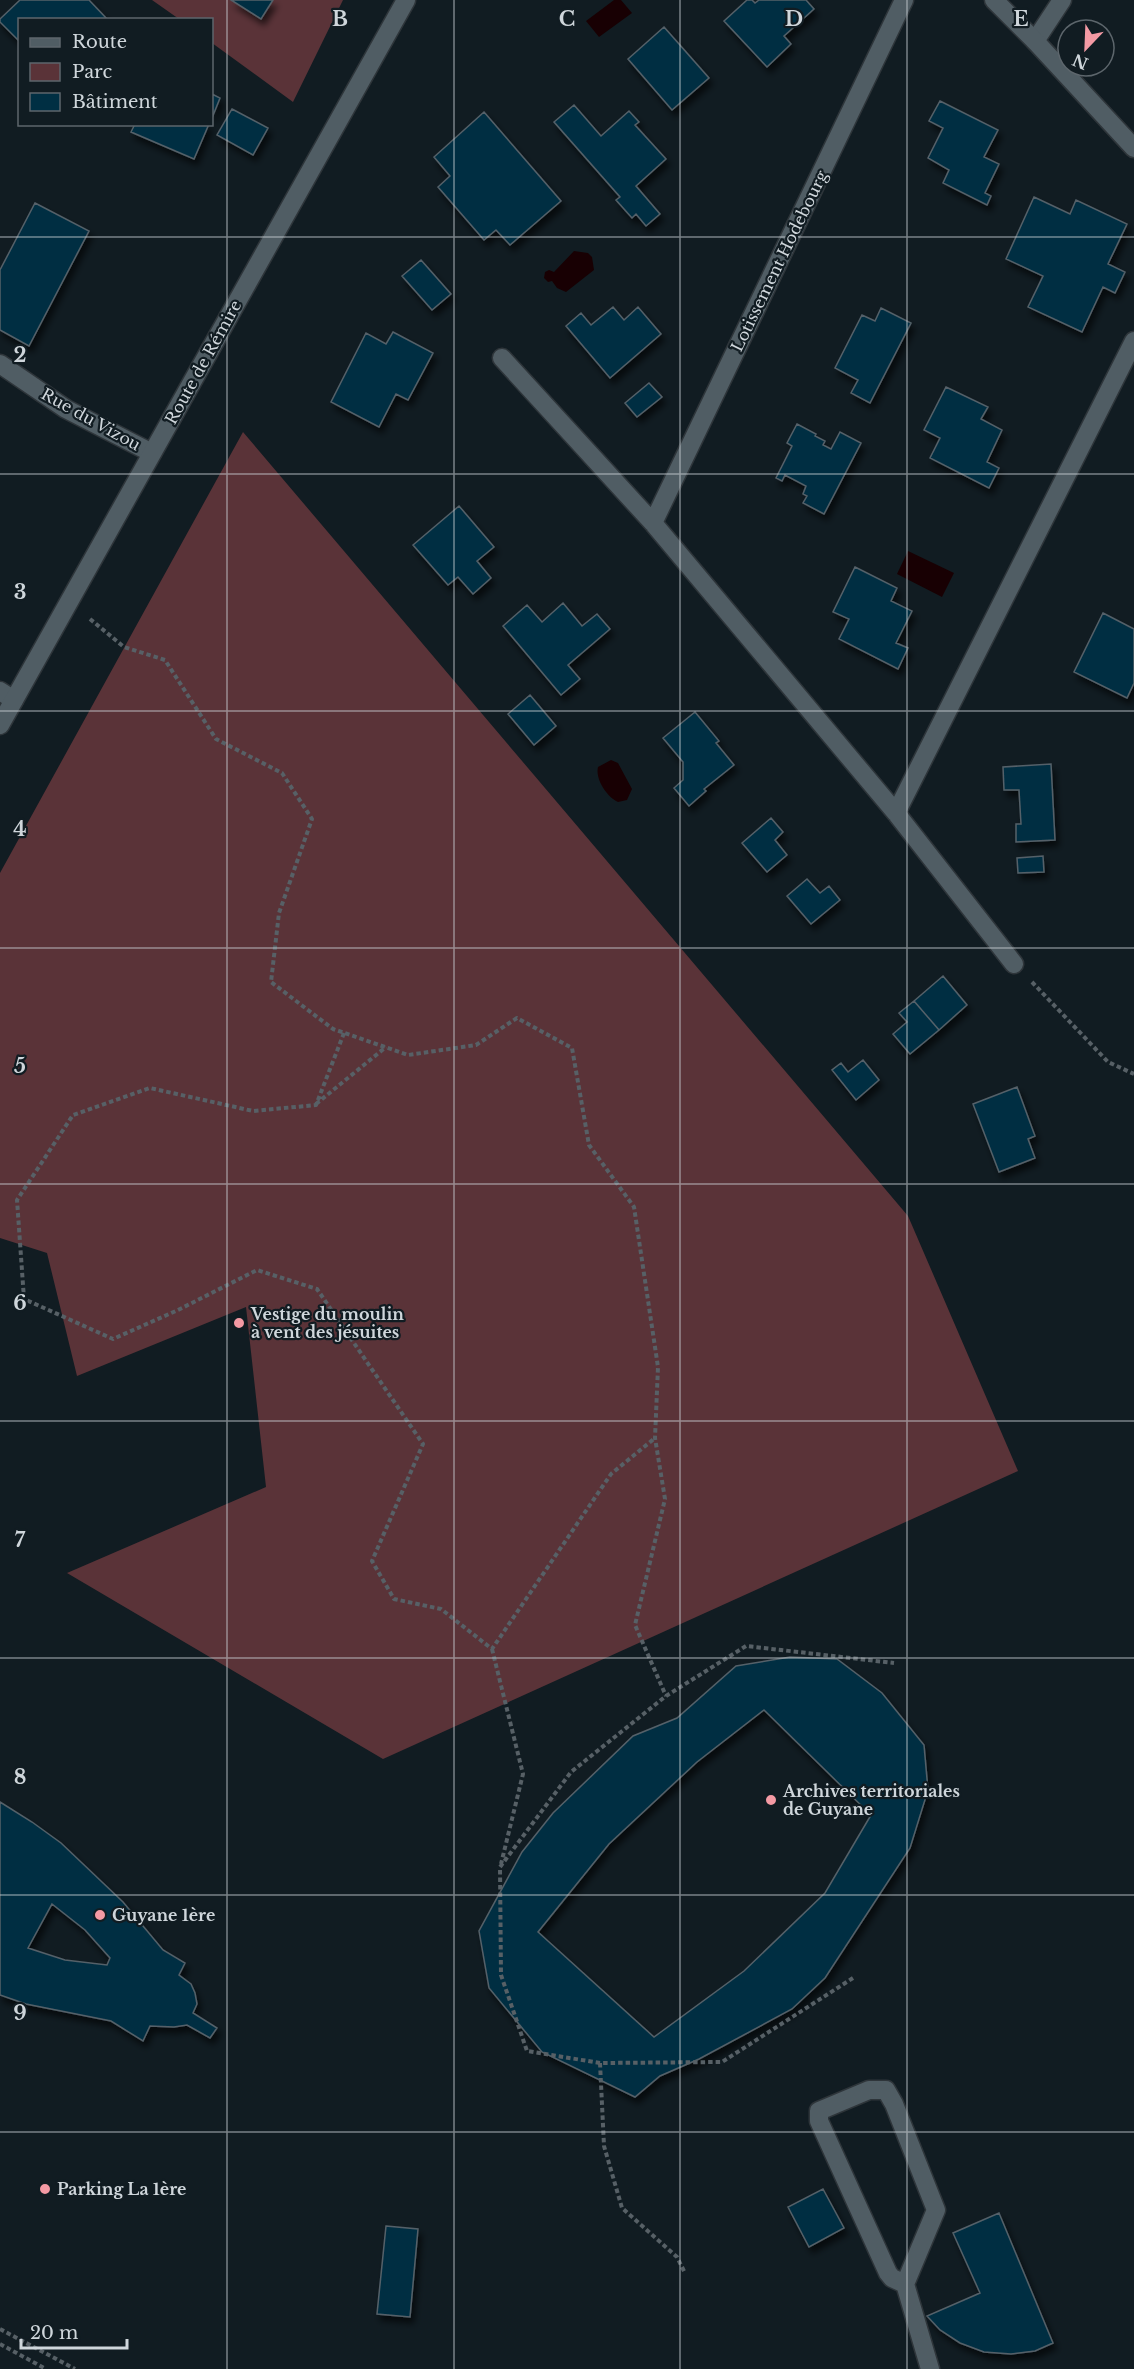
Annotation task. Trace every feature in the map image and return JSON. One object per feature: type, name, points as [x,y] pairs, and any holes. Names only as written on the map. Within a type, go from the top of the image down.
[{"type":"street","name":"Route de Rémire","points":[[0,725],[7,695],[69,601],[406,0]]},
{"type":"street","name":"Lotissement Hodebourg","points":[[653,523],[904,0]]},
{"type":"street","points":[[994,0],[1134,148]]},
{"type":"street","points":[[1035,41],[1062,0]]},
{"type":"street","points":[[896,813],[1134,341]]},
{"type":"street","points":[[502,358],[653,523],[896,813],[1014,964]]},
{"type":"street","name":"Rue du Vizou","points":[[0,364],[66,409],[152,453]]},
{"type":"street","points":[[905,2284],[892,2278],[888,2273],[819,2121],[819,2111],[868,2090],[886,2090],[894,2104],[936,2210],[905,2284],[930,2369]]},
{"type":"path","points":[[69,601],[124,648],[165,660],[216,739],[282,773],[312,819],[279,913],[271,982],[333,1029],[408,1054],[476,1045],[517,1018],[572,1048],[590,1145],[634,1207],[658,1367],[656,1438],[665,1499],[635,1625],[666,1696]]},
{"type":"path","points":[[1014,964],[1108,1062],[1134,1074]]},
{"type":"path","points":[[316,1105],[344,1033]]},
{"type":"path","points":[[386,1047],[316,1105],[253,1111],[150,1088],[73,1115],[17,1200],[24,1299],[113,1339],[178,1310],[257,1270],[317,1289],[423,1444],[372,1561],[394,1599],[441,1609],[492,1649],[523,1774],[500,1867],[501,1975],[527,2051],[600,2063],[722,2062],[853,1978]]},
{"type":"path","points":[[492,1649],[611,1474],[656,1438]]},
{"type":"path","points":[[500,1867],[571,1772],[666,1696],[746,1646],[894,1663]]},
{"type":"path","points":[[600,2063],[604,2146],[622,2208],[677,2257],[685,2273]]},
{"type":"path","points":[[0,2329],[75,2369]]},
{"type":"path","points":[[0,2344],[46,2369]]},
{"type":"green space","points":[[152,0],[343,0],[293,102],[213,44],[213,18],[178,18]]},
{"type":"green space","points":[[243,432],[908,1216],[1018,1471],[383,1759],[67,1573],[266,1487],[246,1307],[77,1376],[47,1253],[0,1238],[0,873]]},
{"type":"shaded area","points":[[614,0],[621,0],[632,13],[599,37],[586,21]]},
{"type":"shaded area","points":[[574,251],[588,253],[592,257],[594,270],[566,292],[557,288],[552,281],[548,282],[544,278],[545,272],[549,270],[554,272]]},
{"type":"shaded area","points":[[908,551],[954,573],[942,597],[897,574]]},
{"type":"shaded area","points":[[611,760],[618,763],[632,789],[627,800],[618,802],[614,800],[606,792],[598,777],[598,767]]},
{"type":"building","points":[[20,0],[89,0],[106,18],[18,18],[18,40],[0,22],[0,19]]},
{"type":"building","points":[[231,0],[273,0],[261,19]]},
{"type":"building","points":[[747,0],[755,3],[759,0],[806,0],[814,9],[784,36],[791,44],[767,67],[724,21]]},
{"type":"building","points":[[664,27],[709,78],[672,110],[628,59]]},
{"type":"building","points":[[213,94],[220,98],[213,116]]},
{"type":"building","points":[[940,101],[998,130],[984,157],[999,164],[985,193],[991,196],[987,205],[943,183],[949,170],[928,158],[943,128],[929,121]]},
{"type":"building","points":[[574,105],[601,136],[629,111],[639,122],[635,125],[666,159],[636,186],[660,214],[646,226],[636,214],[632,218],[616,200],[620,197],[554,122]]},
{"type":"building","points":[[232,109],[268,128],[253,155],[217,135]]},
{"type":"building","points":[[484,112],[561,201],[510,245],[496,230],[484,240],[438,187],[450,176],[434,157]]},
{"type":"building","points":[[134,126],[208,126],[194,159],[131,132]]},
{"type":"building","points":[[1034,197],[1070,214],[1076,200],[1127,224],[1108,264],[1125,272],[1115,293],[1103,287],[1082,332],[1028,307],[1043,276],[1006,259]]},
{"type":"building","points":[[35,203],[89,231],[29,346],[0,330],[0,270]]},
{"type":"building","points":[[421,260],[451,294],[432,310],[402,276]]},
{"type":"building","points":[[613,307],[624,320],[638,307],[661,334],[610,378],[566,326],[581,313],[591,325]]},
{"type":"building","points":[[881,308],[911,323],[870,403],[851,393],[858,380],[835,368],[862,315],[875,321]]},
{"type":"building","points":[[393,332],[433,353],[408,400],[396,394],[379,427],[331,402],[366,333],[386,344]]},
{"type":"building","points":[[649,383],[662,397],[637,417],[625,403]]},
{"type":"building","points":[[946,387],[988,407],[981,419],[1002,430],[987,462],[999,468],[989,488],[930,458],[940,438],[924,430]]},
{"type":"building","points":[[797,424],[816,434],[815,436],[825,441],[823,445],[831,449],[840,432],[861,443],[824,514],[803,503],[807,496],[803,494],[806,486],[785,475],[782,481],[776,478],[792,446],[787,443]]},
{"type":"building","points":[[459,506],[494,547],[477,561],[491,578],[473,594],[458,577],[448,585],[413,545]]},
{"type":"building","points":[[855,567],[897,588],[891,601],[912,611],[896,643],[908,648],[898,669],[839,639],[849,619],[833,612]]},
{"type":"building","points":[[563,603],[582,626],[597,614],[610,629],[568,665],[580,679],[561,695],[503,626],[527,605],[542,622]]},
{"type":"building","points":[[1103,613],[1134,629],[1134,683],[1127,698],[1074,672]]},
{"type":"building","points":[[530,695],[556,726],[534,745],[508,714]]},
{"type":"building","points":[[695,712],[719,741],[716,743],[734,765],[704,789],[706,791],[689,806],[674,788],[683,780],[683,762],[663,738]]},
{"type":"building","points":[[1051,764],[1055,840],[1016,842],[1016,824],[1021,824],[1019,790],[1004,790],[1003,767]]},
{"type":"building","points":[[771,818],[783,832],[775,840],[787,855],[767,872],[742,843]]},
{"type":"building","points":[[1043,856],[1044,872],[1018,873],[1017,858]]},
{"type":"building","points":[[807,879],[820,893],[829,886],[840,900],[811,924],[787,896]]},
{"type":"building","points":[[943,976],[967,1005],[939,1030],[914,1001]]},
{"type":"building","points":[[914,1001],[939,1030],[910,1054],[893,1034],[907,1022],[899,1013]]},
{"type":"building","points":[[863,1060],[879,1080],[856,1100],[832,1070],[841,1063],[848,1072]]},
{"type":"building","points":[[1017,1087],[1035,1136],[1028,1139],[1035,1158],[999,1172],[973,1104]]},
{"type":"building","points":[[790,1657],[837,1659],[882,1693],[924,1745],[928,1790],[910,1848],[825,1978],[792,2009],[699,2059],[660,2076],[635,2097],[542,2052],[489,1988],[479,1931],[522,1852],[553,1813],[633,1736],[677,1718],[736,1666]]},
{"type":"building","points":[[764,1710],[871,1815],[825,1893],[744,1971],[654,2037],[538,1932],[609,1844],[697,1762]]},
{"type":"building","name":"Guyane 1ère","points":[[0,1802],[61,1843],[123,1902],[163,1950],[185,1963],[179,1975],[191,1984],[195,1993],[197,2004],[193,2013],[217,2028],[210,2038],[187,2025],[150,2026],[143,2041],[111,2021],[26,2004],[0,1995]],"holes":[[[52,1904],[85,1930],[110,1958],[107,1965],[65,1960],[28,1948]]]},
{"type":"building","points":[[823,2189],[844,2228],[809,2247],[788,2207]]},
{"type":"building","points":[[999,2213],[1053,2343],[1035,2351],[1011,2354],[984,2352],[960,2343],[940,2330],[927,2316],[980,2293],[953,2233]]},
{"type":"building","points":[[386,2226],[418,2229],[410,2317],[377,2314]]},
{"type":"place","name":"Vestige du moulin à vent des jésuites","points":[[239,1323]]},
{"type":"place","name":"Archives territoriales de Guyane","points":[[771,1800]]},
{"type":"place","name":"Guyane 1ère","points":[[100,1915]]},
{"type":"place","name":"Parking La 1ère","points":[[45,2189]]}]
